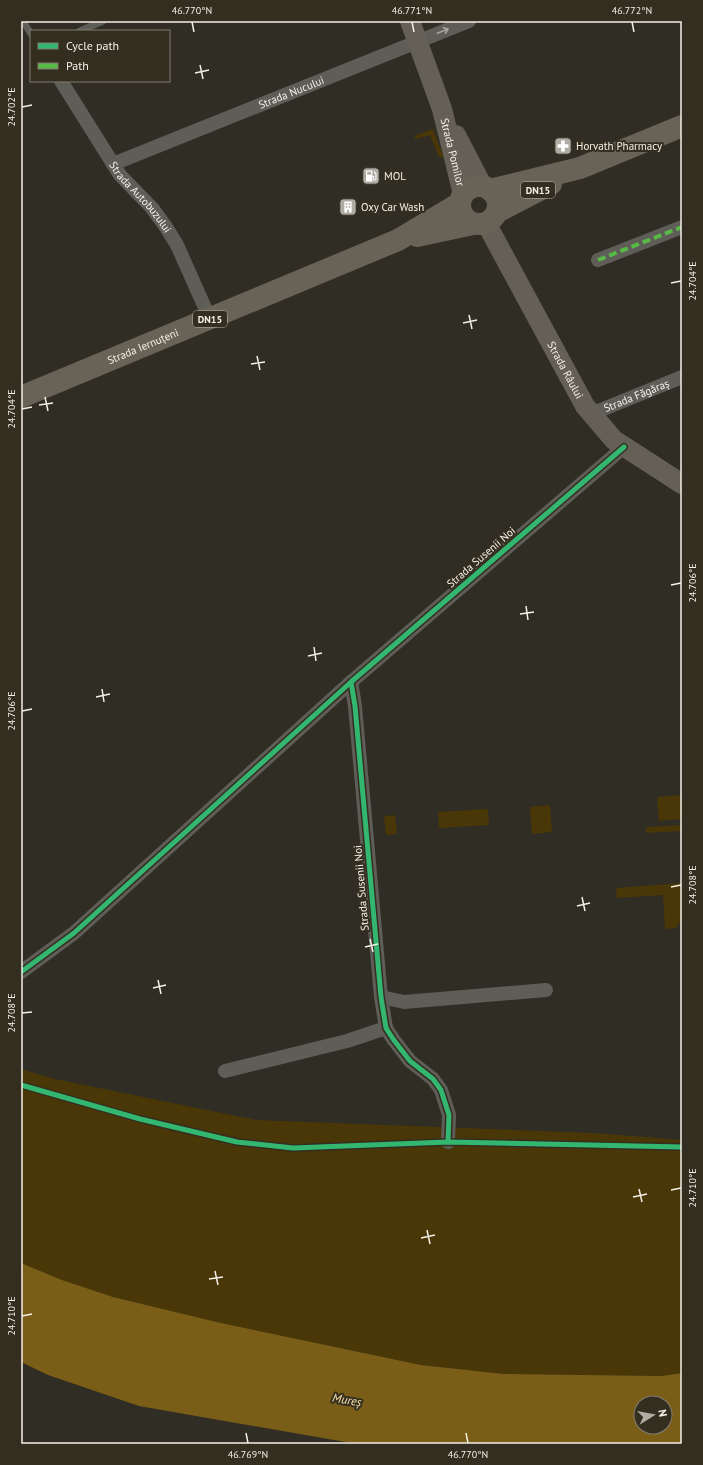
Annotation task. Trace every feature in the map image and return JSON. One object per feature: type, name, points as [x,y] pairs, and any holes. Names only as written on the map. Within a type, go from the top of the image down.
[{"type":"main road","name":"Strada Pomilor","points":[[410,21],[442,109],[461,199]]},
{"type":"main road","name":"Strada Pomilor","points":[[442,109],[487,188]]},
{"type":"main road","name":"Strada Iernuțeni","points":[[21,397],[398,240],[485,220],[580,168],[682,126]]},
{"type":"main road","name":"Strada Iernuțeni","points":[[487,188],[580,168]]},
{"type":"main road","name":"DN15","points":[[461,199],[472,187],[487,188]]},
{"type":"main road","points":[[461,199],[460,210],[462,216],[467,220],[485,220],[497,200],[487,188]]},
{"type":"main road","name":"Strada Iernuțeni","points":[[398,240],[461,199]]},
{"type":"main road","name":"Strada Râului","points":[[485,220],[579,397],[591,414],[614,440],[682,484]]},
{"type":"street","name":"Strada Nucului","points":[[113,164],[469,21]]},
{"type":"street","name":"Strada Autobuzului","points":[[62,82],[120,175],[152,208],[166,227],[176,245],[210,319]]},
{"type":"street","points":[[598,260],[682,227]]},
{"type":"street","name":"Strada Făgăraș","points":[[591,414],[682,377]]},
{"type":"street","name":"Strada Susenii Noi","points":[[21,972],[74,933],[351,682],[624,447]]},
{"type":"street","name":"Strada Susenii Noi","points":[[351,682],[355,706],[381,997],[386,1028],[410,1061],[433,1079],[441,1090],[448,1115],[448,1142]]},
{"type":"street","points":[[381,997],[404,1002],[546,990]]},
{"type":"street","points":[[225,1071],[347,1041],[386,1028]]},
{"type":"lane","points":[[23,21],[30,32]]},
{"type":"lane","points":[[82,30],[103,21]]},
{"type":"shaded area","points":[[433,129],[443,156],[442,158],[439,157],[430,135],[416,139],[414,136]]},
{"type":"shaded area","points":[[682,795],[682,819],[659,821],[657,797]]},
{"type":"shaded area","points":[[550,805],[552,832],[532,834],[530,807]]},
{"type":"shaded area","points":[[488,809],[489,825],[439,828],[438,812]]},
{"type":"shaded area","points":[[395,815],[397,834],[386,835],[384,816]]},
{"type":"shaded area","points":[[682,825],[682,831],[646,833],[646,827]]},
{"type":"shaded area","points":[[682,883],[682,919],[676,928],[665,929],[663,895],[617,898],[616,888]]},
{"type":"shaded area","points":[[21,1069],[55,1079],[256,1120],[594,1133],[682,1140],[682,1373],[662,1376],[504,1374],[421,1365],[221,1323],[113,1297],[62,1280],[21,1263]]},
{"type":"water","name":"Mureș","points":[[21,1263],[62,1280],[113,1297],[221,1323],[421,1365],[504,1374],[662,1376],[682,1373],[682,1444],[357,1444],[139,1406],[48,1375],[21,1362]]},
{"type":"marked path","points":[[598,260],[682,227]]},
{"type":"cycle path","points":[[21,972],[74,933],[351,682],[624,447]]},
{"type":"cycle path","points":[[351,682],[355,706],[381,997],[386,1028],[410,1061],[433,1079],[441,1090],[449,1115],[448,1142]]},
{"type":"cycle path","points":[[21,1085],[140,1119],[237,1142],[293,1148],[448,1142],[682,1147]]},
{"type":"place","name":"Horvath Pharmacy","points":[[563,146]]},
{"type":"place","name":"MOL","points":[[371,176]]},
{"type":"place","name":"Oxy Car Wash","points":[[348,207]]}]
